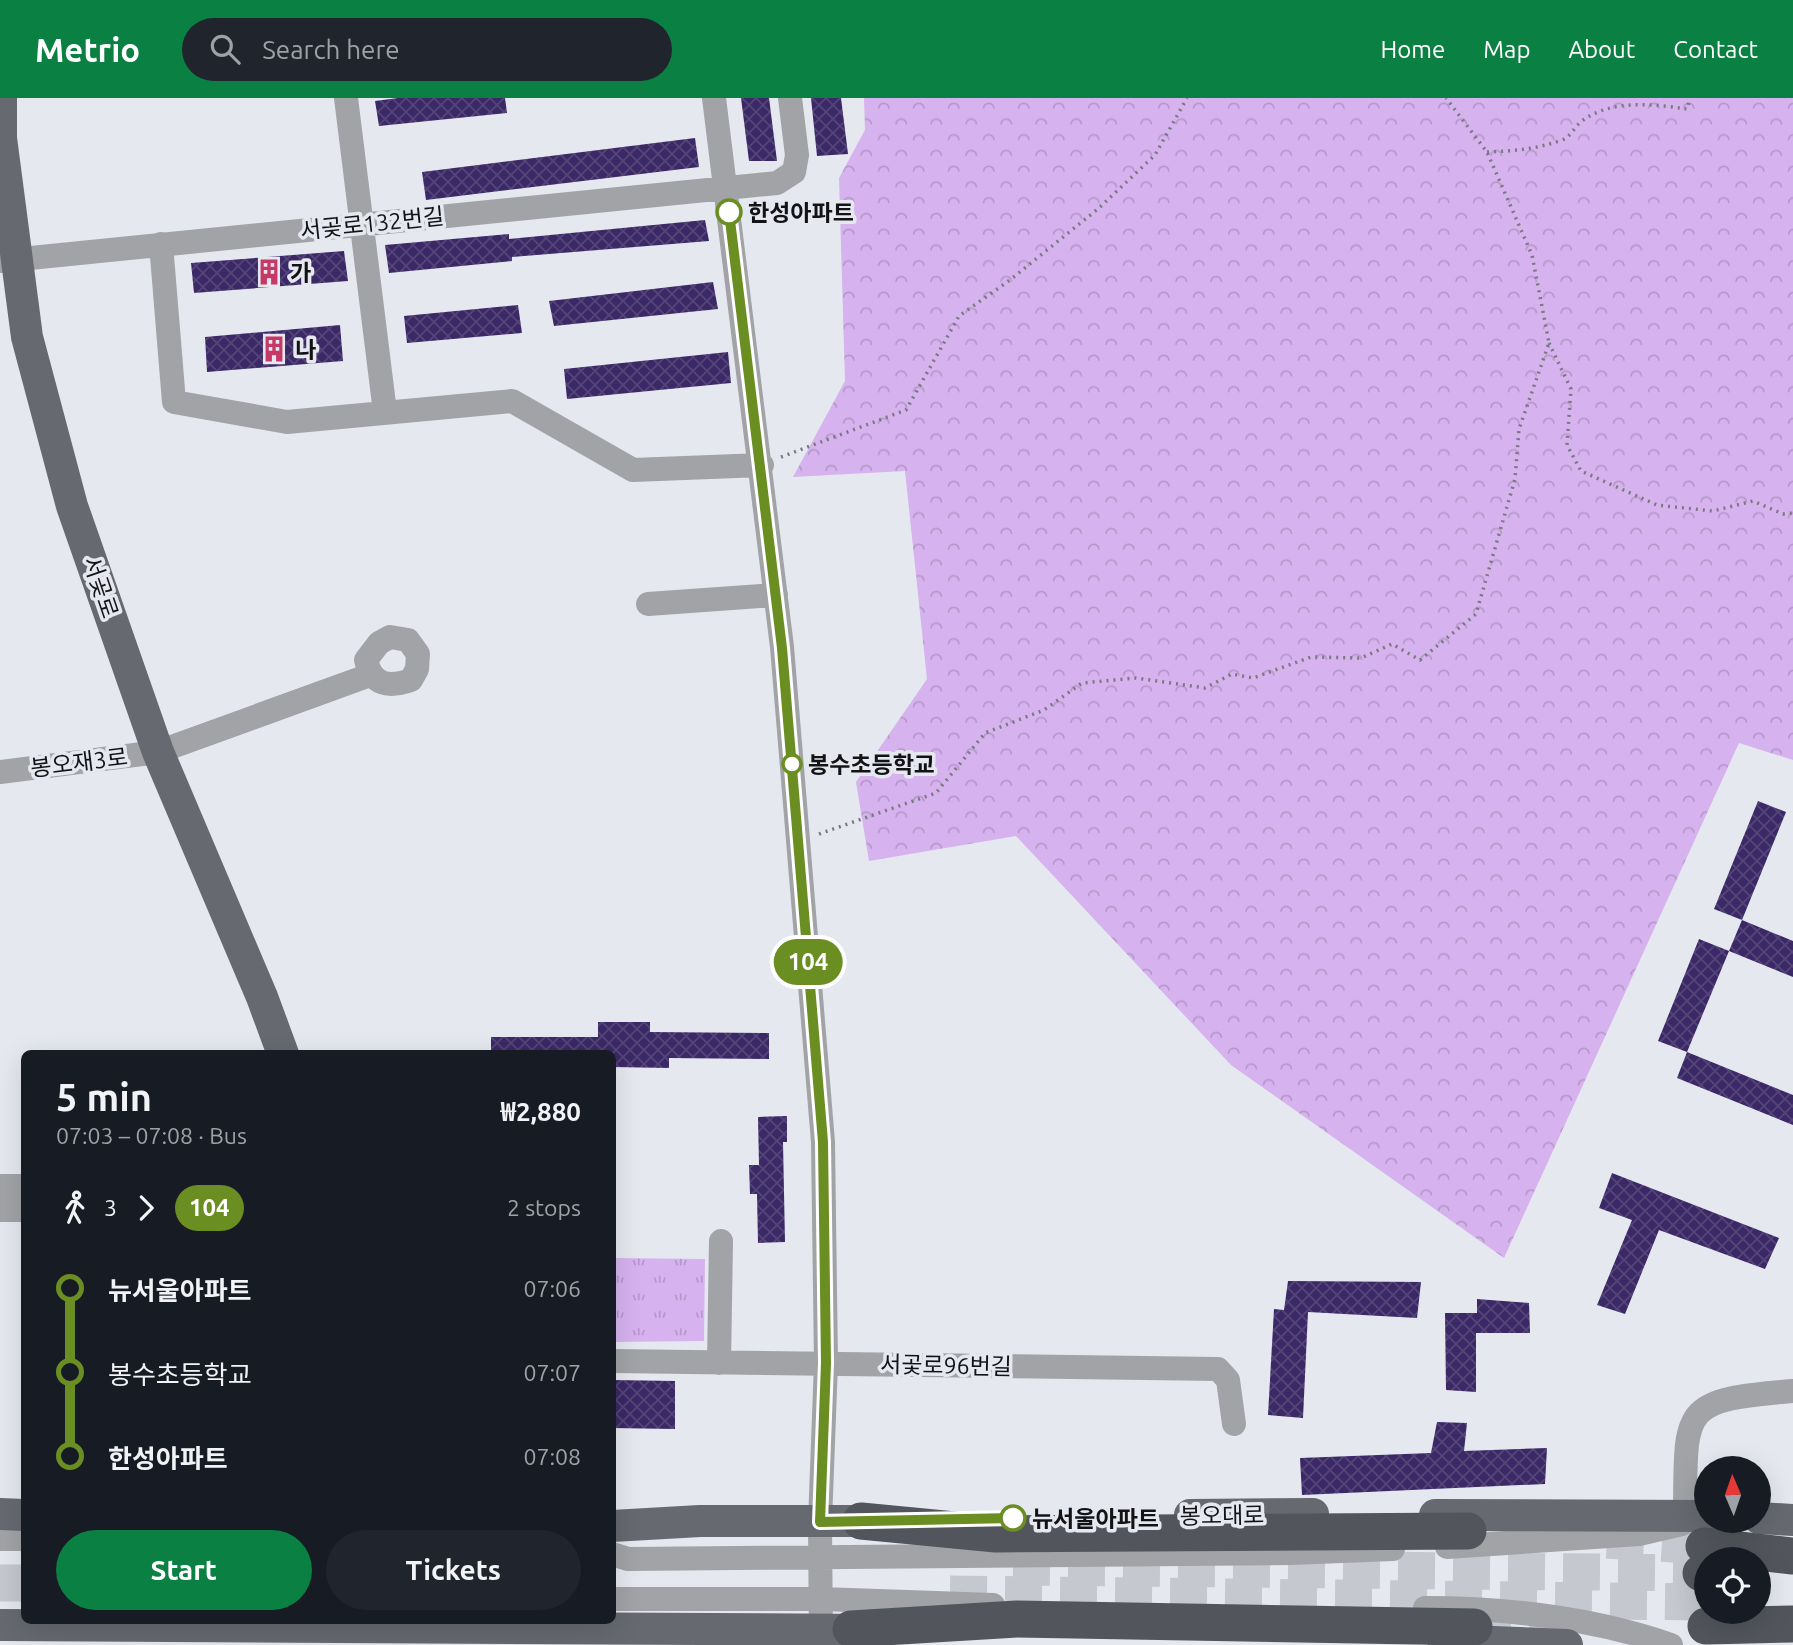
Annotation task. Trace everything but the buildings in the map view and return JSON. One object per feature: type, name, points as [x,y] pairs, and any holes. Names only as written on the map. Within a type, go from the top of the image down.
[{"type":"highway","points":[[862,1521],[996,1534],[1468,1531]]},
{"type":"highway","points":[[1771,1558],[1793,1556]]},
{"type":"highway","points":[[1771,1578],[1793,1579]]},
{"type":"highway","points":[[1771,1608],[1793,1610]]},
{"type":"highway","points":[[1771,1609],[1793,1624]]},
{"type":"highway","points":[[829,1625],[1017,1619],[1474,1627]]},
{"type":"main road","name":"서곶로","points":[[1,98],[9,259],[72,506],[158,752],[262,996],[282,1050]]},
{"type":"main road","points":[[0,1514],[21,1515]]},
{"type":"main road","name":"봉오대로","points":[[616,1526],[700,1521],[820,1522],[1253,1514],[1694,1563]]},
{"type":"main road","points":[[1771,1519],[1793,1520]]},
{"type":"main road","points":[[616,1623],[829,1625],[1036,1636],[1454,1640],[1567,1645]]},
{"type":"main road","points":[[0,1625],[48,1624]]},
{"type":"main road","points":[[124,1624],[323,1631],[519,1624]]},
{"type":"street","points":[[346,98],[359,224],[385,412]]},
{"type":"street","points":[[715,98],[776,595],[823,1142],[826,1363],[820,1555],[829,1625]]},
{"type":"street","name":"서곶로132번길","points":[[9,259],[777,183],[794,172],[797,155],[790,98]]},
{"type":"street","points":[[161,244],[174,402],[287,422],[512,401],[633,470],[762,465]]},
{"type":"street","points":[[648,604],[776,595]]},
{"type":"street","name":"봉오재3로","points":[[0,772],[158,752],[370,675]]},
{"type":"street","points":[[0,1186],[21,1186]]},
{"type":"street","points":[[0,1210],[21,1210]]},
{"type":"street","points":[[719,1363],[721,1241]]},
{"type":"street","name":"서곷로96번길","points":[[616,1361],[1218,1369],[1228,1380],[1234,1424]]},
{"type":"street","points":[[1700,1547],[1685,1442],[1694,1420],[1706,1406],[1740,1395],[1793,1391]]},
{"type":"street","points":[[616,1555],[628,1559],[820,1555],[1291,1553],[1442,1547],[1639,1534],[1694,1560]]},
{"type":"street","points":[[0,1539],[21,1539]]},
{"type":"street","points":[[616,1599],[829,1625],[1085,1608],[1481,1608],[1561,1618],[1671,1645]]},
{"type":"path","points":[[762,465],[906,410],[959,316],[1010,280],[1099,208],[1155,155],[1187,98]]},
{"type":"path","points":[[1446,98],[1487,152],[1532,255],[1549,343],[1571,390],[1567,445],[1581,471],[1657,505],[1713,511],[1753,501],[1783,514],[1793,513]]},
{"type":"path","points":[[1487,152],[1529,150],[1566,139],[1581,122],[1598,113],[1633,105],[1653,103],[1687,110],[1690,98]]},
{"type":"path","points":[[799,841],[936,793],[985,733],[1044,710],[1082,683],[1136,678],[1205,688],[1232,674],[1253,678],[1311,657],[1361,658],[1392,644],[1420,660],[1476,614],[1515,479],[1519,429],[1549,343]]},
{"type":"green space","points":[[864,98],[1793,98],[1793,760],[1739,743],[1504,1258],[1231,1065],[1016,836],[869,861],[856,782],[927,679],[905,471],[793,477],[845,381],[839,178],[865,130]]},
{"type":"green space","points":[[616,1258],[705,1259],[704,1341],[616,1342]]},
{"type":"tunnel","points":[[1607,1540],[1704,1546]]},
{"type":"tunnel","points":[[1013,1567],[1694,1573]]},
{"type":"tunnel","points":[[0,1583],[21,1583]]},
{"type":"tunnel","points":[[950,1594],[1694,1602]]},
{"type":"tunnel","points":[[1474,1627],[1581,1626]]},
{"type":"bus line","name":"104","points":[[729,212],[762,465],[782,648],[823,1142],[826,1363],[820,1522],[1013,1518]]},
{"type":"place","name":"한성아파트","points":[[729,212]]},
{"type":"place","name":"가","points":[[269,272]]},
{"type":"place","name":"나","points":[[274,349]]},
{"type":"place","name":"봉수초등학교","points":[[792,764]]},
{"type":"place","name":"뉴서울아파트","points":[[1013,1518]]}]
